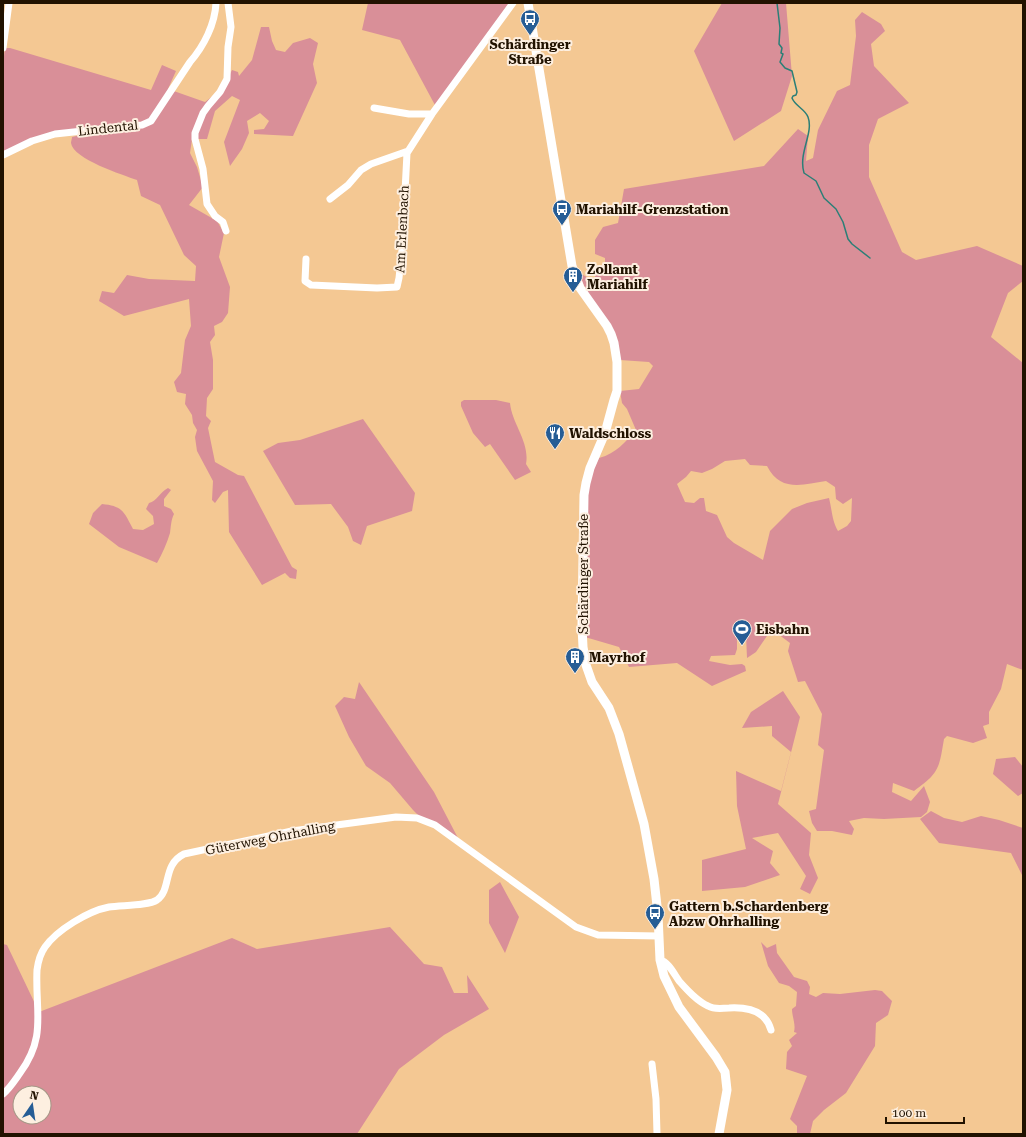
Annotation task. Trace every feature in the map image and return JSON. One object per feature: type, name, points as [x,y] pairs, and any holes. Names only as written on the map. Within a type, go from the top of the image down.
[{"type":"main road","name":"Schärdinger Straße","points":[[528,3],[572,266],[580,288],[611,334],[617,362],[617,391],[605,433],[590,468],[585,489],[582,609],[583,647],[588,673],[608,708],[619,734],[638,802],[648,845],[658,915],[660,960],[664,976],[674,998],[725,1072],[727,1090],[719,1134]]},
{"type":"street","points":[[3,48],[9,3]]},
{"type":"street","name":"Lindental","points":[[3,155],[32,141],[55,134],[120,126],[142,125],[151,121],[190,62],[197,54],[213,22],[216,3]]},
{"type":"street","points":[[226,231],[223,222],[215,216],[207,204],[203,169],[195,139],[195,133],[203,113],[220,92],[227,78],[228,46],[231,27],[228,3]]},
{"type":"street","points":[[374,108],[409,114],[432,114],[513,3]]},
{"type":"street","name":"Am Erlenbach","points":[[306,259],[305,282],[311,285],[397,288],[400,271],[407,154],[432,114]]},
{"type":"street","points":[[330,199],[348,185],[361,170],[371,164],[408,151]]},
{"type":"street","name":"Güterweg Ohrhalling","points":[[3,1094],[8,1091],[28,1062],[35,1047],[38,1025],[37,970],[38,961],[44,948],[62,931],[93,912],[108,908],[151,902],[158,899],[163,894],[170,869],[174,862],[178,857],[184,854],[292,831],[396,817],[417,818],[435,825],[576,927],[598,935],[659,936]]},
{"type":"street","points":[[660,960],[665,962],[693,996],[706,1006],[755,1011],[766,1018],[771,1030]]},
{"type":"street","points":[[652,1064],[656,1099],[657,1134]]},
{"type":"shaded area","points":[[368,3],[509,3],[436,107],[400,40],[362,30]]},
{"type":"shaded area","points":[[722,3],[786,3],[792,76],[781,111],[734,141],[694,51]]},
{"type":"shaded area","points":[[862,12],[881,24],[885,31],[871,44],[874,66],[909,103],[878,119],[869,145],[869,177],[902,252],[916,260],[977,246],[1023,266],[1023,281],[1008,293],[991,337],[1023,363],[1023,670],[1007,664],[1001,689],[989,712],[989,724],[983,726],[987,738],[973,743],[947,736],[944,739],[939,764],[929,780],[914,791],[893,783],[892,792],[911,801],[924,786],[930,802],[927,812],[921,817],[884,819],[864,818],[849,821],[854,829],[852,835],[832,831],[817,831],[812,823],[809,811],[816,809],[824,750],[818,745],[822,714],[805,681],[798,682],[788,651],[790,643],[774,631],[769,633],[756,652],[747,658],[746,635],[737,635],[737,649],[735,655],[711,656],[709,661],[730,665],[742,664],[745,666],[746,671],[712,686],[677,663],[629,667],[619,647],[585,637],[588,479],[599,458],[615,450],[636,430],[627,409],[622,403],[620,391],[639,389],[653,366],[649,362],[620,360],[616,335],[596,307],[576,271],[594,281],[596,272],[605,269],[605,258],[595,254],[595,240],[603,227],[618,223],[624,189],[764,166],[798,129],[808,136],[806,161],[813,158],[818,130],[837,91],[850,85],[856,36],[855,20]],"holes":[[[745,459],[750,465],[767,466],[778,480],[792,485],[826,481],[835,487],[836,499],[843,504],[852,498],[851,521],[847,526],[838,531],[833,519],[829,498],[807,503],[792,509],[770,531],[763,560],[734,543],[727,537],[717,515],[706,511],[704,498],[700,498],[694,503],[685,502],[677,484],[691,471],[702,473],[725,461]]]},
{"type":"shaded area","points":[[261,27],[269,27],[272,41],[276,50],[285,52],[293,43],[310,38],[318,43],[313,64],[317,83],[293,136],[254,134],[254,130],[264,129],[269,121],[260,113],[247,121],[249,133],[242,149],[230,166],[224,142],[240,100],[232,96],[215,111],[207,139],[192,139],[190,153],[197,167],[203,187],[189,205],[217,221],[224,233],[219,257],[230,287],[228,313],[222,322],[214,326],[215,335],[210,342],[213,360],[213,389],[207,398],[206,416],[211,421],[208,428],[215,462],[238,475],[244,476],[292,567],[297,570],[296,579],[290,578],[285,573],[262,585],[229,532],[228,490],[223,492],[215,503],[212,500],[213,481],[197,451],[195,437],[197,430],[193,423],[192,415],[185,404],[186,394],[177,392],[174,382],[181,373],[185,340],[191,326],[189,299],[124,316],[99,301],[102,291],[114,293],[127,275],[149,279],[195,281],[196,266],[184,255],[160,205],[141,196],[137,180],[100,166],[80,155],[71,143],[72,137],[81,135],[71,130],[3,152],[3,64],[5,48],[10,48],[151,90],[162,65],[176,71],[168,89],[205,102],[223,88],[232,70],[238,72],[239,76],[252,60]]},
{"type":"shaded area","points":[[464,400],[496,400],[510,403],[511,411],[525,448],[527,456],[526,464],[531,472],[515,480],[490,444],[485,447],[473,433],[461,406],[461,402]]},
{"type":"shaded area","points":[[363,419],[415,493],[412,511],[367,526],[361,545],[353,541],[348,527],[331,504],[295,505],[263,451],[278,443],[300,440]]},
{"type":"shaded area","points":[[168,488],[171,490],[164,499],[164,506],[171,509],[174,514],[169,537],[157,563],[119,547],[89,524],[93,513],[102,504],[119,508],[125,514],[133,529],[143,530],[154,524],[153,516],[146,509],[149,503]]},
{"type":"shaded area","points":[[359,682],[434,792],[459,840],[425,822],[390,783],[366,766],[349,737],[335,706],[344,697],[355,699]]},
{"type":"shaded area","points":[[783,691],[800,717],[778,804],[811,833],[809,855],[818,878],[810,894],[800,889],[806,876],[778,833],[752,838],[773,851],[770,863],[780,875],[745,887],[702,891],[702,860],[746,849],[737,806],[736,771],[781,791],[791,752],[772,736],[772,726],[742,728],[751,712]]},
{"type":"shaded area","points":[[1015,757],[1023,767],[1023,793],[1018,796],[993,774],[996,759]]},
{"type":"shaded area","points":[[931,811],[944,818],[962,822],[981,816],[1023,828],[1023,877],[1011,853],[939,843],[920,819]]},
{"type":"shaded area","points":[[500,882],[519,917],[505,953],[489,923],[489,890]]},
{"type":"shaded area","points":[[390,927],[424,964],[442,967],[454,993],[468,993],[467,975],[489,1009],[444,1035],[399,1069],[357,1134],[3,1134],[3,944],[7,945],[39,1012],[232,938],[257,949]]},
{"type":"shaded area","points":[[761,942],[767,948],[776,944],[777,953],[794,977],[807,981],[810,987],[809,994],[816,997],[823,993],[840,994],[875,990],[882,991],[892,1001],[888,1015],[876,1023],[875,1046],[846,1093],[824,1110],[813,1121],[810,1134],[797,1134],[797,1126],[790,1119],[807,1076],[786,1069],[787,1052],[792,1046],[789,1040],[797,1033],[794,1032],[795,1026],[792,1009],[796,1006],[797,992],[789,986],[779,983],[768,966]]},
{"type":"waterway","points":[[777,3],[780,28],[779,44],[782,48],[781,53],[783,54],[780,62],[785,68],[792,71],[797,92],[792,98],[793,101],[807,114],[809,123],[803,158],[804,173],[816,181],[824,198],[836,209],[843,222],[848,239],[870,258]]},
{"type":"place","name":"Schärdinger Straße","points":[[530,36]]},
{"type":"place","name":"Mariahilf-Grenzstation","points":[[562,226]]},
{"type":"place","name":"Zollamt Mariahilf","points":[[573,293]]},
{"type":"place","name":"Waldschloss","points":[[555,450]]},
{"type":"place","name":"Eisbahn","points":[[742,646]]},
{"type":"place","name":"Mayrhof","points":[[575,674]]},
{"type":"place","name":"Gattern b.Schardenberg Abzw Ohrhalling","points":[[655,930]]}]
